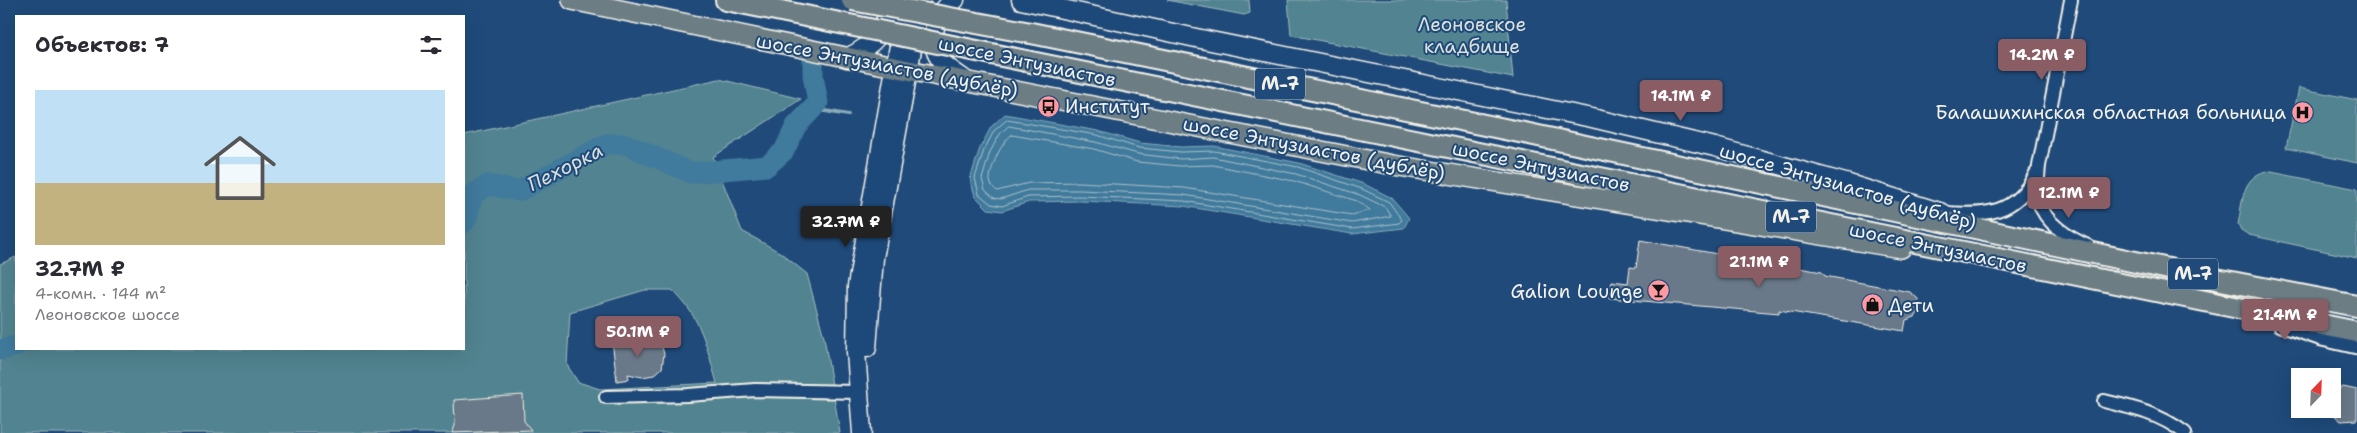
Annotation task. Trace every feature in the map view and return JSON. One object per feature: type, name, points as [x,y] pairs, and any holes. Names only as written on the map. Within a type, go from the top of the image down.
[{"type":"highway","name":"шоссе Энтузиастов","points":[[726,0],[2357,332]]},
{"type":"highway","name":"шоссе Энтузиастов","points":[[852,0],[1032,33],[1528,134],[2115,258],[2357,306]]},
{"type":"main road","name":"шоссе Энтузиастов (дублёр)","points":[[572,0],[902,69],[1393,165],[1915,251],[2061,272]]},
{"type":"main road","points":[[839,56],[870,45],[880,34],[886,19],[885,0]]},
{"type":"main road","points":[[864,433],[867,328],[874,258],[902,69],[907,0]]},
{"type":"main road","points":[[864,433],[858,392],[855,314],[857,286],[902,69],[921,0]]},
{"type":"main road","points":[[955,0],[937,20],[934,42],[943,63],[968,82]]},
{"type":"main road","name":"шоссе Энтузиастов (дублёр)","points":[[1021,0],[1196,38],[1592,118],[1716,146],[1849,184],[2028,240]]},
{"type":"street","points":[[2071,0],[2040,166],[2037,188],[2039,202],[2044,213],[2054,224],[2078,241],[2115,258]]},
{"type":"street","points":[[1944,214],[1971,215],[1993,212],[2010,206],[2030,187],[2040,166]]},
{"type":"street","points":[[2223,305],[2322,338],[2357,346]]},
{"type":"street","points":[[606,397],[688,395],[755,390],[858,392]]},
{"type":"street","points":[[2104,401],[2152,413],[2169,421],[2185,433]]},
{"type":"green space","points":[[1167,0],[1249,0],[1250,13],[1244,15]]},
{"type":"green space","name":"Леоновское кладбище","points":[[1288,0],[1506,0],[1513,78],[1291,35]]},
{"type":"green space","points":[[719,79],[801,99],[713,157],[742,231],[781,253],[807,274],[824,337],[840,433],[0,433],[0,264],[15,257],[15,350],[465,350],[465,135]],"holes":[[[645,290],[672,290],[697,322],[702,333],[717,383],[600,389],[578,382],[567,365],[570,312]]]},
{"type":"green space","points":[[2299,88],[2357,100],[2357,163],[2286,148]]},
{"type":"green space","points":[[2266,171],[2357,189],[2357,258],[2249,235],[2241,230],[2238,224],[2244,192],[2252,179]]},
{"type":"water","points":[[1005,114],[1098,131],[1140,143],[1181,147],[1214,146],[1299,163],[1364,184],[1392,198],[1409,218],[1404,228],[1352,234],[1183,206],[1080,201],[1029,202],[1002,211],[988,209],[975,196],[970,179],[980,148],[991,127]]},
{"type":"building","points":[[1640,240],[1723,255],[1723,258],[1795,271],[1799,268],[1822,272],[1825,276],[1910,292],[1918,299],[1920,305],[1919,312],[1915,317],[1906,320],[1904,331],[1779,310],[1779,313],[1609,298],[1612,281],[1628,283],[1630,267],[1636,268]]},
{"type":"building","points":[[642,337],[655,339],[662,347],[664,354],[662,368],[654,375],[642,377],[628,374],[629,379],[617,381],[612,341],[624,340],[624,346]]},
{"type":"building","points":[[2341,388],[2357,390],[2357,420],[2341,421],[2338,418],[2341,418]]},
{"type":"building","points":[[523,395],[524,421],[531,430],[452,433],[455,426],[454,400]]},
{"type":"waterway","name":"Пехорка","points":[[465,221],[472,195],[488,185],[519,191],[606,144],[626,144],[691,173],[767,166],[784,151],[796,126],[818,103],[813,75],[813,60]]},
{"type":"waterway","points":[[814,109],[848,115]]},
{"type":"waterway","name":"Пехорка","points":[[0,350],[15,346]]},
{"type":"place","name":"Институт","points":[[1049,106]]},
{"type":"place","name":"Балашихинская областная больница","points":[[2302,112]]},
{"type":"place","name":"Galion Lounge","points":[[1659,291]]},
{"type":"place","name":"Дети","points":[[1872,305]]}]
